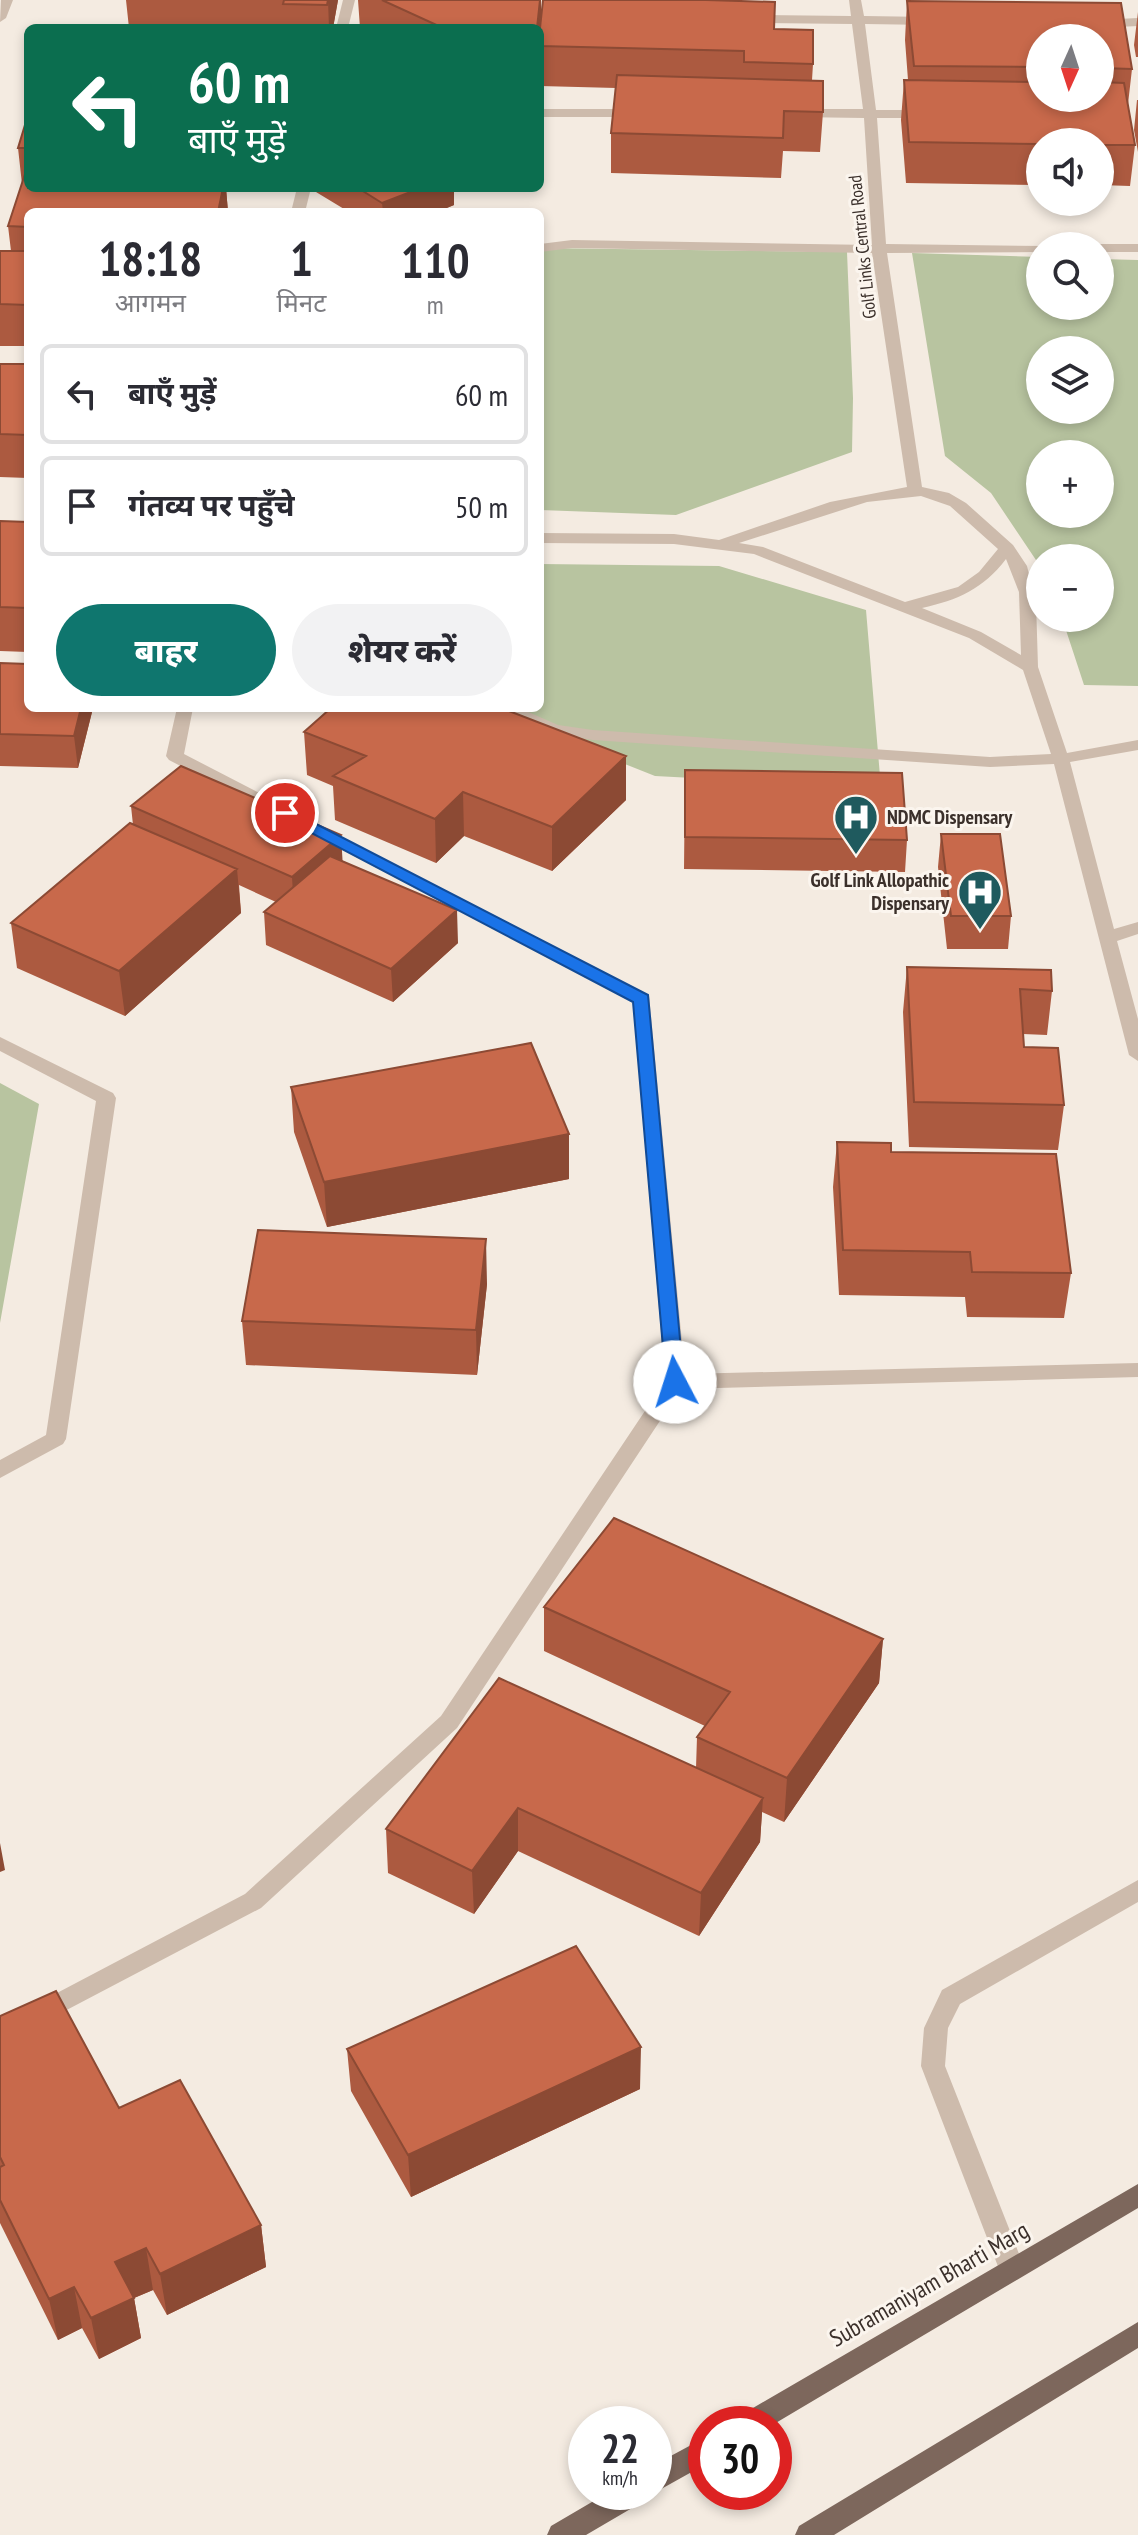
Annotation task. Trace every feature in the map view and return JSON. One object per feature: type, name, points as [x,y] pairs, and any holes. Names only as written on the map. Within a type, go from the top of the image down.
[{"type":"main road","name":"Subramaniyam Bharti Marg","points":[[780,2406],[1138,2195]]},
{"type":"main road","points":[[809,2535],[1138,2334]]},
{"type":"main road","points":[[561,2535],[603,2510]]},
{"type":"street","points":[[0,18],[7,0]]},
{"type":"street","points":[[343,24],[349,0]]},
{"type":"street","name":"Golf Links Central Road","points":[[855,0],[870,113],[879,249],[915,490]]},
{"type":"street","points":[[737,19],[949,22]]},
{"type":"street","points":[[1086,23],[1138,22]]},
{"type":"street","points":[[544,113],[650,113]]},
{"type":"street","points":[[776,113],[949,114]]},
{"type":"street","points":[[544,248],[572,244],[1026,248]]},
{"type":"street","points":[[1114,248],[1138,248]]},
{"type":"street","points":[[723,543],[879,494],[915,490],[941,495],[960,505],[1007,548],[1025,584],[1030,667],[1061,759],[1138,1055]]},
{"type":"street","points":[[544,538],[674,539],[723,543],[789,559],[975,635],[1030,667]]},
{"type":"street","points":[[905,607],[964,593],[984,579],[1007,548]]},
{"type":"street","points":[[0,2035],[253,1901],[449,1722],[675,1382],[642,999],[175,756],[184,712]]},
{"type":"street","points":[[514,712],[554,729],[593,735],[990,762],[1061,759],[1138,745]]},
{"type":"street","points":[[1107,938],[1138,928]]},
{"type":"street","points":[[0,1043],[106,1098],[56,1439],[0,1470]]},
{"type":"street","points":[[675,1382],[1138,1370]]},
{"type":"street","points":[[1012,2269],[933,2066],[936,2028],[951,1997],[1138,1890]]},
{"type":"green space","points":[[544,248],[847,252],[852,452],[676,515],[544,510]]},
{"type":"green space","points":[[912,253],[1026,257],[1026,320],[1114,320],[1114,259],[1138,260],[1138,686],[1084,685],[1067,632],[1114,632],[1114,544],[1026,545],[991,493],[945,456]]},
{"type":"green space","points":[[544,564],[719,566],[866,610],[881,788],[655,776],[494,712],[544,712]]},
{"type":"green space","points":[[0,1083],[39,1104],[0,1323]]},
{"type":"building","points":[[284,0],[328,0],[327,5],[283,4]]},
{"type":"building","points":[[382,0],[540,0],[537,24],[434,24]]},
{"type":"building","points":[[543,0],[775,2],[774,29],[813,30],[813,64],[744,62],[744,51],[544,46],[544,24],[540,24]]},
{"type":"building","points":[[907,1],[1121,3],[1132,69],[1114,68],[1114,24],[1026,24],[1026,67],[914,66]]},
{"type":"building","points":[[617,75],[823,81],[823,112],[784,111],[783,138],[611,133]]},
{"type":"building","points":[[904,80],[1026,82],[1026,112],[1114,112],[1114,83],[1124,83],[1135,145],[1114,145],[1114,128],[1026,128],[1026,144],[909,142]]},
{"type":"building","points":[[24,128],[24,148],[18,148]]},
{"type":"building","points":[[24,177],[24,192],[222,192],[219,208],[24,208],[24,227],[8,226]]},
{"type":"building","points":[[364,192],[411,192],[382,203]]},
{"type":"building","points":[[0,251],[24,251],[24,305],[0,304]]},
{"type":"building","points":[[0,364],[24,364],[24,435],[0,434]]},
{"type":"building","points":[[0,521],[24,522],[24,608],[0,607]]},
{"type":"building","points":[[0,663],[24,664],[24,712],[80,712],[74,736],[0,734]]},
{"type":"building","points":[[326,712],[511,712],[626,756],[552,827],[463,792],[435,819],[333,776],[366,756],[304,732]]},
{"type":"building","points":[[181,766],[341,835],[292,877],[131,806]]},
{"type":"building","points":[[685,770],[902,773],[907,840],[685,837]]},
{"type":"building","points":[[130,823],[237,869],[119,971],[11,923]]},
{"type":"building","points":[[941,834],[1000,834],[1011,916],[951,916]]},
{"type":"building","points":[[330,856],[457,910],[391,969],[264,912]]},
{"type":"building","points":[[907,967],[1051,970],[1052,991],[1020,989],[1024,1047],[1058,1048],[1064,1105],[914,1102]]},
{"type":"building","points":[[531,1043],[569,1134],[324,1182],[291,1087]]},
{"type":"building","points":[[837,1142],[891,1143],[891,1152],[1056,1154],[1071,1273],[972,1272],[970,1252],[843,1250]]},
{"type":"building","points":[[258,1230],[486,1239],[476,1330],[242,1321]]},
{"type":"building","points":[[614,1518],[883,1639],[787,1778],[697,1737],[730,1692],[544,1607]]},
{"type":"building","points":[[499,1678],[763,1798],[701,1893],[518,1808],[472,1871],[386,1829]]},
{"type":"building","points":[[576,1946],[641,2047],[408,2155],[347,2049]]},
{"type":"building","points":[[56,1991],[119,2108],[180,2080],[261,2225],[160,2274],[146,2248],[115,2262],[134,2298],[91,2318],[74,2287],[49,2299],[0,2200],[0,2167],[4,2165],[0,2157],[0,2016]]},
{"type":"place","name":"NDMC Dispensary","points":[[856,856]]},
{"type":"place","name":"Golf Link Allopathic Dispensary","points":[[980,931]]},
{"type":"route","points":[[285,813],[642,999],[675,1382]]}]
